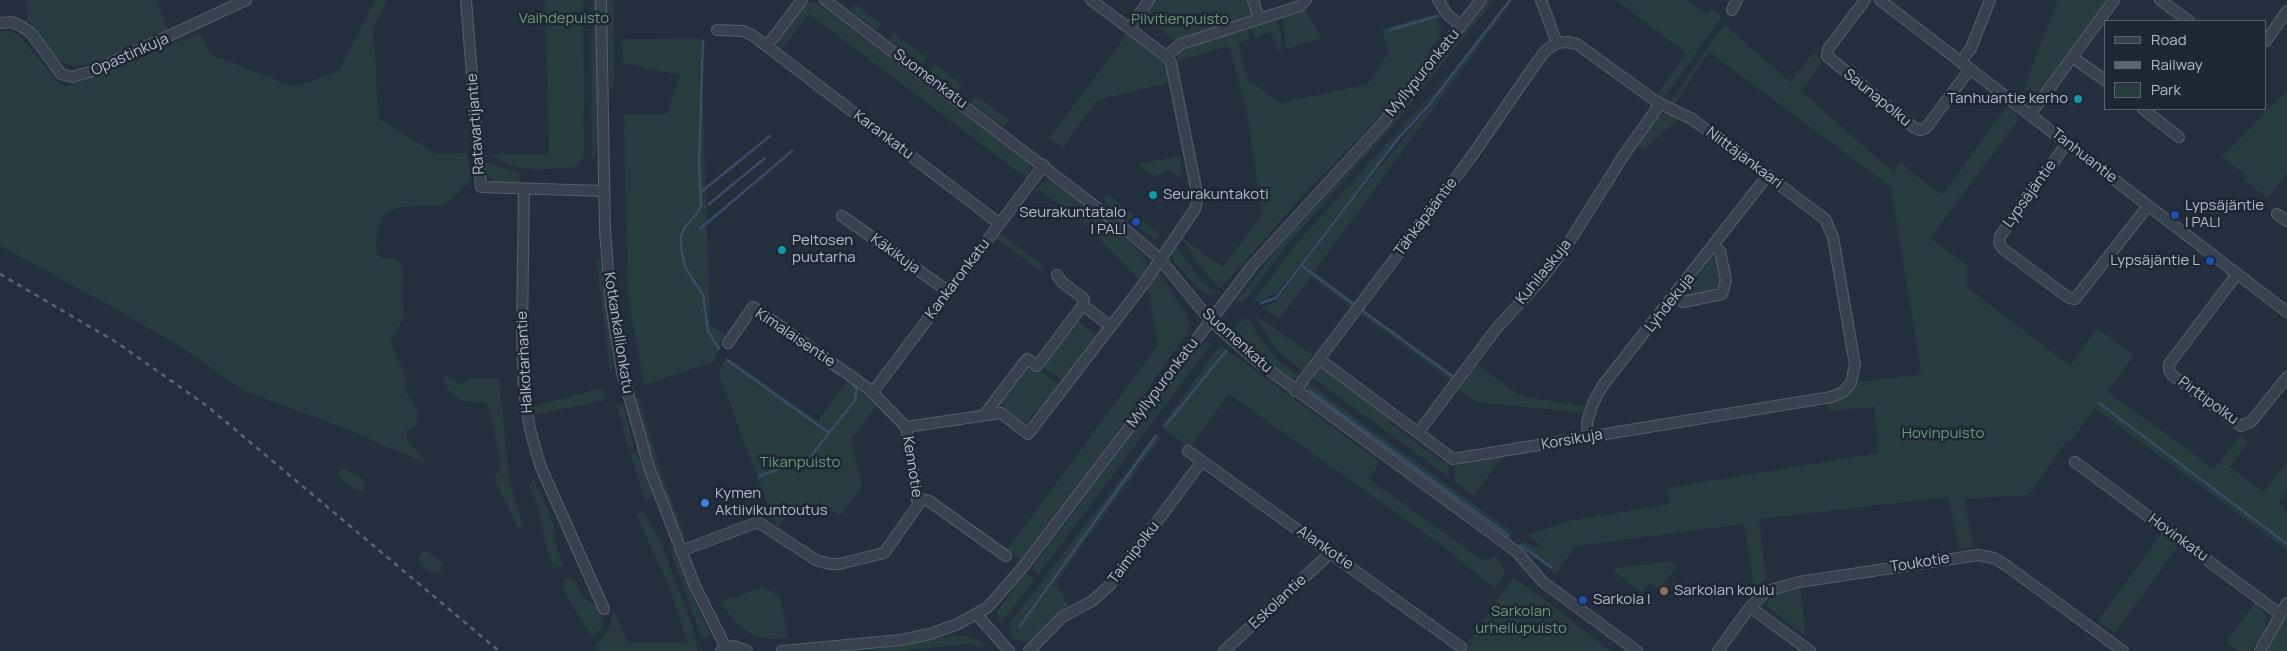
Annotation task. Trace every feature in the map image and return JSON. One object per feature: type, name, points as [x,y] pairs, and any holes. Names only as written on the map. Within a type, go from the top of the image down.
[{"type":"street","name":"Opastinkuja","points":[[0,24],[12,22],[21,26],[30,33],[61,74],[72,77],[93,71],[246,0]]},
{"type":"street","name":"Ratavartijantie","points":[[466,0],[481,187],[524,190],[603,191]]},
{"type":"street","name":"Kotkankallionkatu","points":[[602,0],[604,52],[603,191],[611,305],[625,388],[649,467],[723,649]]},
{"type":"street","points":[[767,46],[802,0]]},
{"type":"street","name":"Suomenkatu","points":[[826,0],[1113,219],[1160,259],[1210,321],[1295,391],[1517,552],[1543,582],[1637,651]]},
{"type":"street","points":[[906,427],[1001,413],[1028,434],[1160,259],[1195,209],[1198,200],[1174,71],[1166,56],[1091,0]]},
{"type":"street","points":[[1130,28],[1149,0]]},
{"type":"street","points":[[1253,0],[1259,19]]},
{"type":"street","points":[[1166,56],[1181,44],[1300,6],[1306,0]]},
{"type":"street","points":[[1438,0],[1447,14],[1461,26]]},
{"type":"street","name":"Myllypuronkatu","points":[[782,651],[901,640],[945,629],[977,615],[997,598],[1023,567],[1210,321],[1278,236],[1397,106],[1481,0]]},
{"type":"street","points":[[1541,0],[1556,43]]},
{"type":"street","points":[[1732,10],[1737,0]]},
{"type":"street","name":"Saunapolku","points":[[1865,0],[1828,49],[1827,56],[1913,127],[1920,130],[1926,128],[1970,69]]},
{"type":"street","name":"Tanhuantie","points":[[1880,0],[2287,312]]},
{"type":"street","points":[[1961,62],[1971,48],[1990,0]]},
{"type":"street","points":[[2030,115],[2114,0]]},
{"type":"street","points":[[2160,0],[2189,20]]},
{"type":"street","points":[[2267,40],[2287,11]]},
{"type":"street","name":"Karankatu","points":[[717,30],[743,31],[767,46],[1000,224]]},
{"type":"street","name":"Niittäjänkaari","points":[[1556,43],[1567,42],[1582,47],[1660,104],[1692,119],[1822,216],[1832,232],[1855,365],[1851,383]]},
{"type":"street","name":"Tähkäpääntie","points":[[1295,391],[1469,160],[1489,128],[1537,62],[1556,43]]},
{"type":"street","points":[[2072,57],[2104,80]]},
{"type":"street","name":"Kuhilaskuja","points":[[1418,433],[1496,329],[1540,281],[1566,247],[1624,155],[1660,104]]},
{"type":"street","points":[[2144,110],[2180,137]]},
{"type":"street","name":"Lypsäjäntie","points":[[2067,143],[2000,236],[1999,243],[2003,249],[2069,298],[2075,299],[2148,206]]},
{"type":"street","name":"Kankaronkatu","points":[[872,393],[1044,165]]},
{"type":"street","name":"Lyhdekuja","points":[[1588,437],[1587,422],[1596,396],[1768,175]]},
{"type":"street","name":"Halkotarhantie","points":[[524,190],[522,329],[524,392],[530,429],[540,464],[604,609]]},
{"type":"street","points":[[2277,214],[2287,221]]},
{"type":"street","name":"Käkikuja","points":[[842,216],[949,292]]},
{"type":"street","points":[[1674,298],[1683,302],[1722,294],[1726,280],[1720,251],[1714,246]]},
{"type":"street","name":"Pirttipolku","points":[[2237,274],[2169,364],[2169,370],[2172,375],[2241,426],[2251,422],[2287,377]]},
{"type":"street","points":[[985,414],[1027,359],[1037,366],[1083,305],[1084,299],[1057,276]]},
{"type":"street","points":[[1083,305],[1110,326]]},
{"type":"street","name":"Kimalaisentie","points":[[728,343],[753,307],[872,393]]},
{"type":"street","name":"Korsikuja","points":[[1319,359],[1453,459],[1830,398],[1843,392],[1851,383]]},
{"type":"street","name":"Kennotie","points":[[682,551],[758,522],[816,560],[830,564],[839,564],[884,553],[916,509],[919,499],[906,427],[872,393]]},
{"type":"street","name":"Alankotie","points":[[1188,451],[1462,647]]},
{"type":"street","name":"Taimipolku","points":[[1029,651],[1062,617],[1092,600],[1110,585],[1202,461]]},
{"type":"street","name":"Hovinkatu","points":[[2075,462],[2280,614]]},
{"type":"street","points":[[919,499],[929,502],[1006,556]]},
{"type":"street","name":"Eskolantie","points":[[1224,651],[1324,559],[1329,551]]},
{"type":"street","name":"Toukotie","points":[[1718,651],[1750,606],[1767,591],[1799,582],[1967,556],[1987,556],[2007,566],[2123,651]]},
{"type":"street","points":[[2260,651],[2287,603]]},
{"type":"street","points":[[1750,606],[1810,651]]},
{"type":"street","points":[[977,615],[988,630],[1009,651]]},
{"type":"street","points":[[723,649],[740,647],[747,651]]},
{"type":"green space","points":[[26,0],[157,0],[168,32],[88,65],[70,66],[58,61],[47,51],[28,19]]},
{"type":"green space","points":[[375,0],[387,0],[373,30],[379,119],[436,154],[467,153],[471,172],[471,180],[450,200],[441,205],[401,207],[385,213],[376,235],[377,255],[383,258],[399,260],[403,269],[402,294],[404,317],[390,341],[406,378],[405,390],[419,413],[415,428],[407,429],[406,438],[426,463],[336,425],[244,391],[186,350],[109,305],[0,246],[0,31],[12,31],[23,39],[57,82],[64,86],[81,82],[200,33],[210,54],[294,87],[339,71]]},
{"type":"green space","name":"Vaihdepuisto","points":[[545,0],[583,0],[584,152],[583,159],[576,167],[535,170],[513,166],[487,154],[549,155]]},
{"type":"green space","points":[[592,0],[596,0],[597,20],[596,156],[592,156],[591,40],[594,25]]},
{"type":"green space","points":[[606,0],[614,0],[614,89],[610,89]]},
{"type":"green space","name":"Pilvitienpuisto","points":[[1154,0],[1249,0],[1253,13],[1248,18],[1175,41],[1143,16]]},
{"type":"green space","points":[[1489,0],[1494,0],[1401,116],[1287,245],[1243,303],[1236,301],[1285,239],[1399,113]]},
{"type":"green space","points":[[1513,0],[1314,272],[1355,302],[1351,307],[1311,277],[1279,319],[1262,307],[1276,302],[1335,222],[1422,116],[1502,8]]},
{"type":"green space","points":[[1616,0],[1686,0],[1707,15],[1712,9],[1720,15],[1720,19],[1664,99],[1657,95],[1686,53]]},
{"type":"green space","points":[[2058,0],[2108,0],[2037,97],[2024,88]]},
{"type":"green space","points":[[814,1],[1030,163],[1032,170],[1025,180],[1025,177],[809,14],[781,51],[778,47],[778,40],[805,5]]},
{"type":"green space","points":[[855,4],[881,23],[877,30],[850,10]]},
{"type":"green space","points":[[1305,10],[1321,36],[1318,39],[1286,49],[1283,17]]},
{"type":"green space","points":[[1435,14],[1441,30],[1438,39],[1412,78],[1366,131],[1305,193],[1220,289],[1196,262],[1182,238],[1223,267],[1262,215],[1247,111],[1229,46],[1177,61],[1179,53],[1184,48],[1247,28],[1250,39],[1238,44],[1248,80],[1281,103],[1368,84],[1389,52],[1382,29]]},
{"type":"green space","points":[[1275,19],[1278,22],[1281,35],[1281,51],[1278,52],[1271,32],[1255,38],[1252,27]]},
{"type":"green space","name":"Hovinpuisto","points":[[1724,24],[1790,82],[1813,53],[1823,60],[1801,91],[1893,172],[1901,161],[1908,169],[1942,195],[2008,105],[2019,119],[1930,238],[1967,265],[1967,287],[2070,366],[2097,328],[2134,355],[2108,392],[2214,469],[2240,435],[2248,442],[2230,467],[2264,492],[2287,461],[2287,490],[2279,503],[2287,512],[2287,550],[2095,408],[2071,441],[2065,443],[2029,495],[1965,499],[1973,547],[1959,549],[1948,497],[1759,519],[1766,580],[1754,587],[1744,524],[1576,546],[1555,574],[1519,546],[1523,540],[1534,548],[1542,546],[1527,535],[1569,521],[1670,504],[1667,488],[1879,453],[1874,407],[1829,411],[1827,402],[1847,396],[1858,382],[1918,375],[1921,371],[1891,187],[1709,52],[1675,104],[1670,102]]},
{"type":"green space","points":[[894,33],[926,58],[923,64],[889,40]]},
{"type":"green space","points":[[1128,33],[1162,61],[1172,82],[1097,100],[1063,148],[1049,138]]},
{"type":"green space","points":[[701,38],[710,325],[725,335],[713,362],[644,385],[628,295],[624,115],[667,114],[680,75],[623,63],[622,42],[625,39]]},
{"type":"green space","points":[[935,64],[962,85],[958,92],[930,71]]},
{"type":"green space","points":[[1451,73],[1395,141],[1276,294],[1255,302],[1255,299],[1296,244]]},
{"type":"green space","points":[[2287,90],[2287,173],[2268,198],[2243,180],[2246,175],[2222,157]]},
{"type":"green space","points":[[976,96],[1008,119],[1008,122],[1003,126],[973,104],[972,101]]},
{"type":"green space","points":[[1666,112],[1680,118],[1644,149],[1638,145],[1657,118]]},
{"type":"green space","points":[[1180,156],[1183,180],[1170,170],[1153,176],[1137,164]]},
{"type":"green space","points":[[485,162],[519,173],[520,183],[495,182],[487,174]]},
{"type":"green space","points":[[1051,179],[1097,214],[1144,255],[1142,258],[1147,265],[1140,281],[1081,220],[1041,191],[1035,191],[1043,182]]},
{"type":"green space","points":[[1107,194],[1159,234],[1158,238],[1156,240],[1107,204],[1104,199]]},
{"type":"green space","points":[[999,232],[1045,267],[1042,272],[996,238]]},
{"type":"green space","points":[[1175,245],[1203,282],[1216,294],[1210,295],[1202,292],[1174,262],[1172,252]]},
{"type":"green space","points":[[1714,255],[1717,256],[1722,282],[1720,290],[1685,297],[1684,295]]},
{"type":"green space","points":[[596,258],[600,262],[614,366],[610,372]]},
{"type":"green space","points":[[1159,274],[1186,313],[1189,321],[1188,332],[1115,435],[1020,560],[1007,550],[1158,345],[1149,292],[1145,286],[1154,275]]},
{"type":"green space","points":[[1363,309],[1454,375],[1450,380],[1359,313]]},
{"type":"green space","points":[[1255,317],[1262,319],[1312,355],[1303,371],[1279,353]]},
{"type":"green space","points":[[1244,318],[1249,320],[1266,346],[1280,362],[1299,376],[1297,378],[1288,378],[1280,373],[1234,328]]},
{"type":"green space","points":[[1077,320],[1097,335],[1062,381],[1042,366]]},
{"type":"green space","points":[[1205,343],[1212,343],[1039,574],[1032,568],[1195,351]]},
{"type":"green space","points":[[1220,345],[1380,462],[1369,479],[1482,560],[1495,556],[1503,567],[1504,575],[1495,589],[1444,547],[1229,394],[1190,448],[1161,427]]},
{"type":"green space","name":"Tikanpuisto","points":[[727,357],[818,421],[847,381],[877,405],[851,439],[862,486],[840,516],[821,503],[790,513],[778,527],[776,525],[720,378],[719,370]]},
{"type":"green space","points":[[1477,364],[1520,396],[1587,407],[1584,413],[1476,402],[1458,389]]},
{"type":"green space","points":[[1027,365],[1038,373],[1040,371],[1060,385],[1040,411],[1037,409],[1026,424],[999,403]]},
{"type":"green space","points":[[1319,368],[1325,370],[1389,418],[1391,424],[1441,461],[1449,462],[1449,477],[1313,378],[1313,375]]},
{"type":"green space","points":[[446,375],[460,384],[471,378],[499,378],[509,479],[524,530],[518,527],[494,479],[501,468],[495,431],[487,403],[463,401],[451,394],[442,378]]},
{"type":"green space","points":[[1307,382],[1512,532],[1509,539],[1308,394],[1305,389]]},
{"type":"green space","points":[[602,388],[605,400],[535,415],[532,407]]},
{"type":"green space","points":[[639,398],[660,470],[685,536],[681,538],[639,416],[635,399]]},
{"type":"green space","points":[[623,404],[634,446],[628,448],[617,405]]},
{"type":"green space","points":[[1155,434],[1161,437],[1056,582],[1068,606],[1034,639],[1023,642],[1015,639],[1010,633],[1010,623]]},
{"type":"green space","points":[[636,451],[652,492],[652,498],[645,501],[630,453]]},
{"type":"green space","points":[[1502,457],[1474,496],[1454,481],[1456,464]]},
{"type":"green space","points":[[341,468],[359,476],[365,484],[364,491],[355,490],[341,479],[338,473]]},
{"type":"green space","points":[[533,480],[548,509],[554,526],[555,542],[563,567],[554,567],[546,546],[541,518],[530,486]]},
{"type":"green space","points":[[644,511],[662,545],[692,624],[698,651],[599,651],[595,646],[610,628],[613,609],[628,643],[688,643],[669,586],[636,514]]},
{"type":"green space","points":[[2161,534],[2178,546],[2115,633],[2098,621]]},
{"type":"green space","points":[[673,547],[710,635],[702,639],[670,549]]},
{"type":"green space","points":[[422,552],[428,552],[443,564],[441,572],[435,573],[425,570],[418,559]]},
{"type":"green space","points":[[1670,561],[1677,566],[1659,590],[1649,583],[1642,593],[1614,571],[1617,568]]},
{"type":"green space","points":[[1026,573],[1035,579],[1001,623],[996,613]]},
{"type":"green space","name":"Sarkolan urheilupuisto","points":[[1513,577],[1549,603],[1610,651],[1462,651]]},
{"type":"green space","points":[[566,578],[574,581],[584,598],[597,607],[603,619],[602,628],[592,637],[567,597],[562,585]]},
{"type":"green space","points":[[764,587],[780,597],[788,638],[771,639],[753,635],[736,623],[720,602]]},
{"type":"green space","points":[[1801,589],[1806,637],[1767,606],[1768,600],[1773,596]]},
{"type":"green space","points":[[2255,603],[2266,615],[2265,630],[2251,651],[2238,651],[2226,642]]},
{"type":"green space","points":[[2287,615],[2287,651],[2266,651]]},
{"type":"green space","points":[[953,636],[967,636],[985,643],[983,647],[968,644],[900,651],[863,651]]},
{"type":"waterway","points":[[1261,303],[1276,298],[1397,140],[1427,107],[1510,0]]},
{"type":"waterway","points":[[1390,30],[1438,16]]},
{"type":"waterway","points":[[703,41],[699,164],[701,204],[699,211],[685,227],[681,236],[681,248],[685,267],[703,295],[708,331],[719,349]]},
{"type":"waterway","points":[[701,192],[770,136]]},
{"type":"waterway","points":[[701,228],[792,151]]},
{"type":"waterway","points":[[709,204],[765,158]]},
{"type":"waterway","points":[[1301,265],[1353,304]]},
{"type":"waterway","points":[[1363,311],[1452,376]]},
{"type":"waterway","points":[[756,316],[786,338]]},
{"type":"waterway","points":[[794,343],[838,374]]},
{"type":"waterway","points":[[1165,426],[1226,351]]},
{"type":"waterway","points":[[727,360],[829,433]]},
{"type":"waterway","points":[[760,476],[799,461],[808,460],[855,400],[857,388],[850,382]]},
{"type":"waterway","points":[[1310,391],[1509,536]]},
{"type":"waterway","points":[[2099,403],[2287,544]]},
{"type":"waterway","points":[[1020,626],[1156,436]]},
{"type":"waterway","points":[[1520,545],[1551,567]]},
{"type":"railway","points":[[0,274],[116,342],[207,406],[499,651]]},
{"type":"place","name":"Tanhuantie kerho","points":[[2078,99]]},
{"type":"place","name":"Seurakuntakoti","points":[[1153,195]]},
{"type":"place","name":"Lypsäjäntie I PALI","points":[[2175,215]]},
{"type":"place","name":"Seurakuntatalo I PALI","points":[[1136,222]]},
{"type":"place","name":"Peltosen puutarha","points":[[782,250]]},
{"type":"place","name":"Lypsäjäntie L","points":[[2210,261]]},
{"type":"place","name":"Kymen Aktiivikuntoutus","points":[[705,503]]},
{"type":"place","name":"Sarkolan koulu","points":[[1664,591]]},
{"type":"place","name":"Sarkola I","points":[[1583,600]]}]
